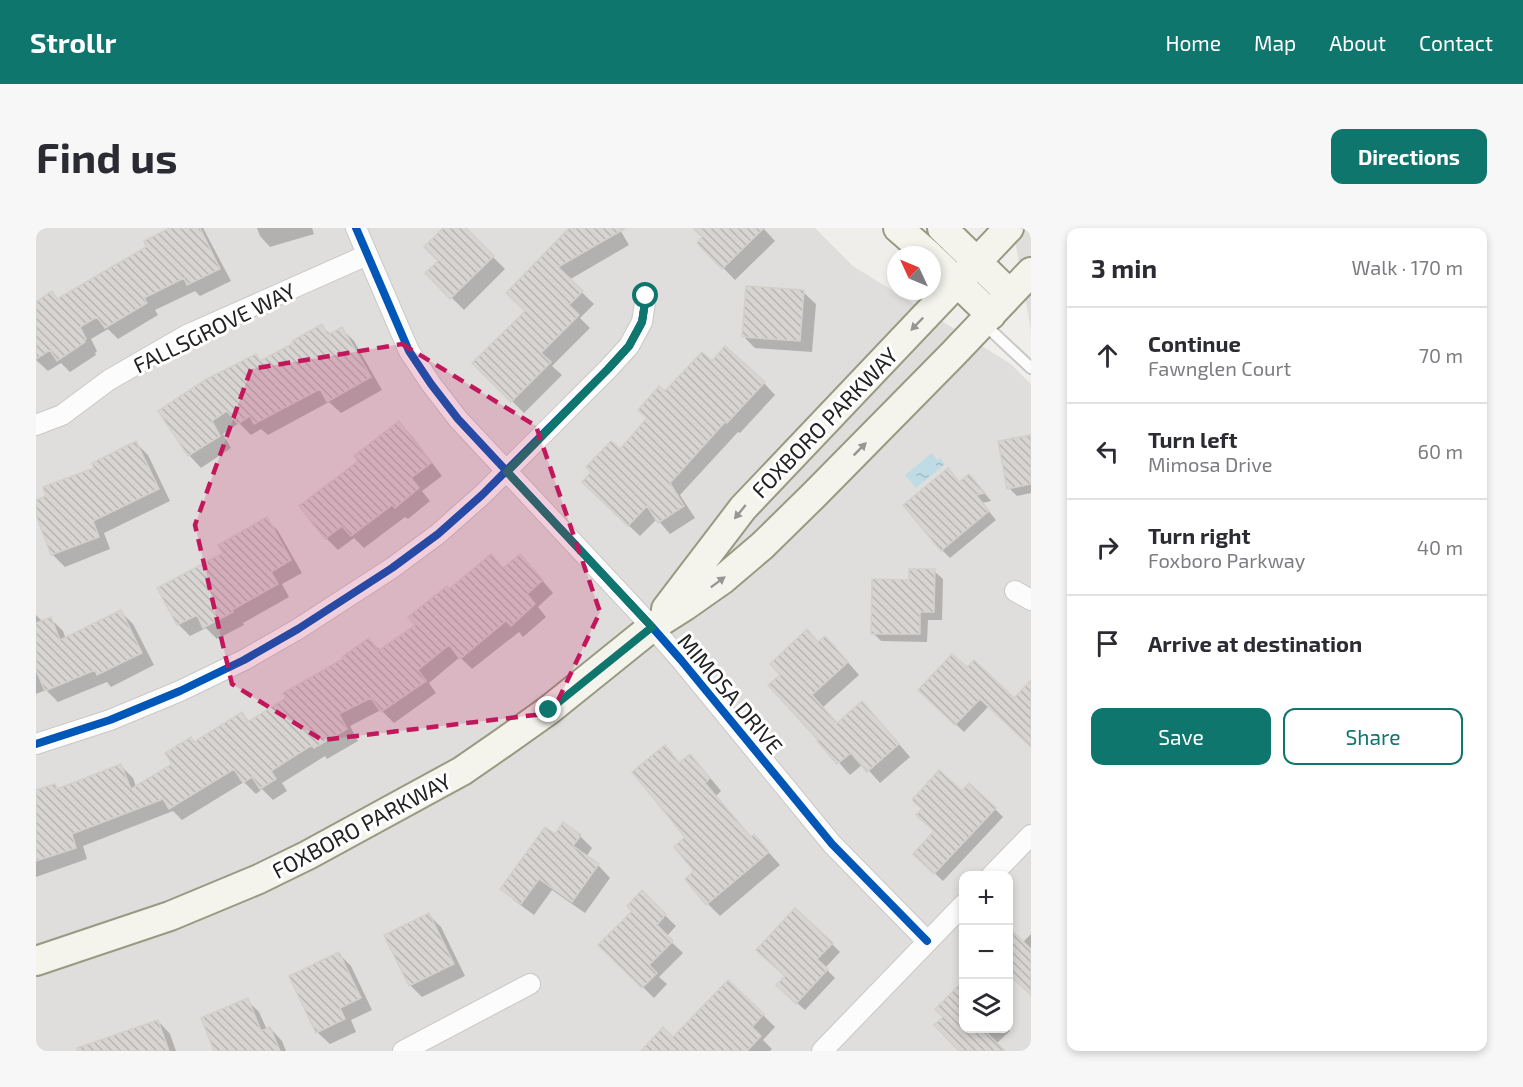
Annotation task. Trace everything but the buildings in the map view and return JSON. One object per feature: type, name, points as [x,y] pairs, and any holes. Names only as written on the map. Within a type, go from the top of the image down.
[{"type":"main road","points":[[898,228],[919,246]]},
{"type":"main road","points":[[942,228],[1011,294]]},
{"type":"main road","name":"FOXBORO PARKWAY","points":[[652,627],[743,508],[1010,228]]},
{"type":"main road","points":[[941,266],[958,282],[987,319]]},
{"type":"main road","name":"FOXBORO PARKWAY","points":[[36,961],[170,916],[259,879],[462,771],[549,710],[652,627],[686,606],[762,546],[1031,272]]},
{"type":"street","name":"MIMOSA DRIVE","points":[[356,228],[409,351],[458,419],[652,627],[832,844],[927,941]]},
{"type":"street","name":"FALLSGROVE WAY","points":[[36,425],[62,416],[109,380],[187,335],[367,255]]},
{"type":"street","points":[[36,744],[110,720],[180,691],[244,660],[298,629],[392,568],[438,534],[507,472],[608,369],[629,346],[642,322],[646,296]]},
{"type":"street","points":[[996,871],[1031,835]]},
{"type":"street","points":[[822,1051],[959,908]]},
{"type":"street","points":[[403,1051],[530,984]]},
{"type":"lane","points":[[987,319],[1031,368]]},
{"type":"highlighted area","points":[[402,344],[536,426],[600,612],[552,713],[322,740],[232,684],[195,525],[251,369]]},
{"type":"shaded area","points":[[36,228],[815,228],[853,266],[887,287],[887,300],[908,300],[1011,364],[1031,384],[1031,1051],[36,1051]]},
{"type":"shaded area","points":[[1013,228],[1031,228],[1031,331]]},
{"type":"water","points":[[932,453],[937,460],[940,458],[945,464],[916,488],[905,475]]},
{"type":"cycle path","points":[[356,228],[409,351],[458,419],[652,627],[832,844],[927,941]]},
{"type":"cycle path","points":[[36,744],[110,720],[180,691],[244,660],[298,629],[392,568],[438,534],[482,495],[608,369],[629,346],[642,322],[646,296]]},
{"type":"route","points":[[549,710],[652,627],[507,472],[629,346],[642,322],[646,296]]}]
